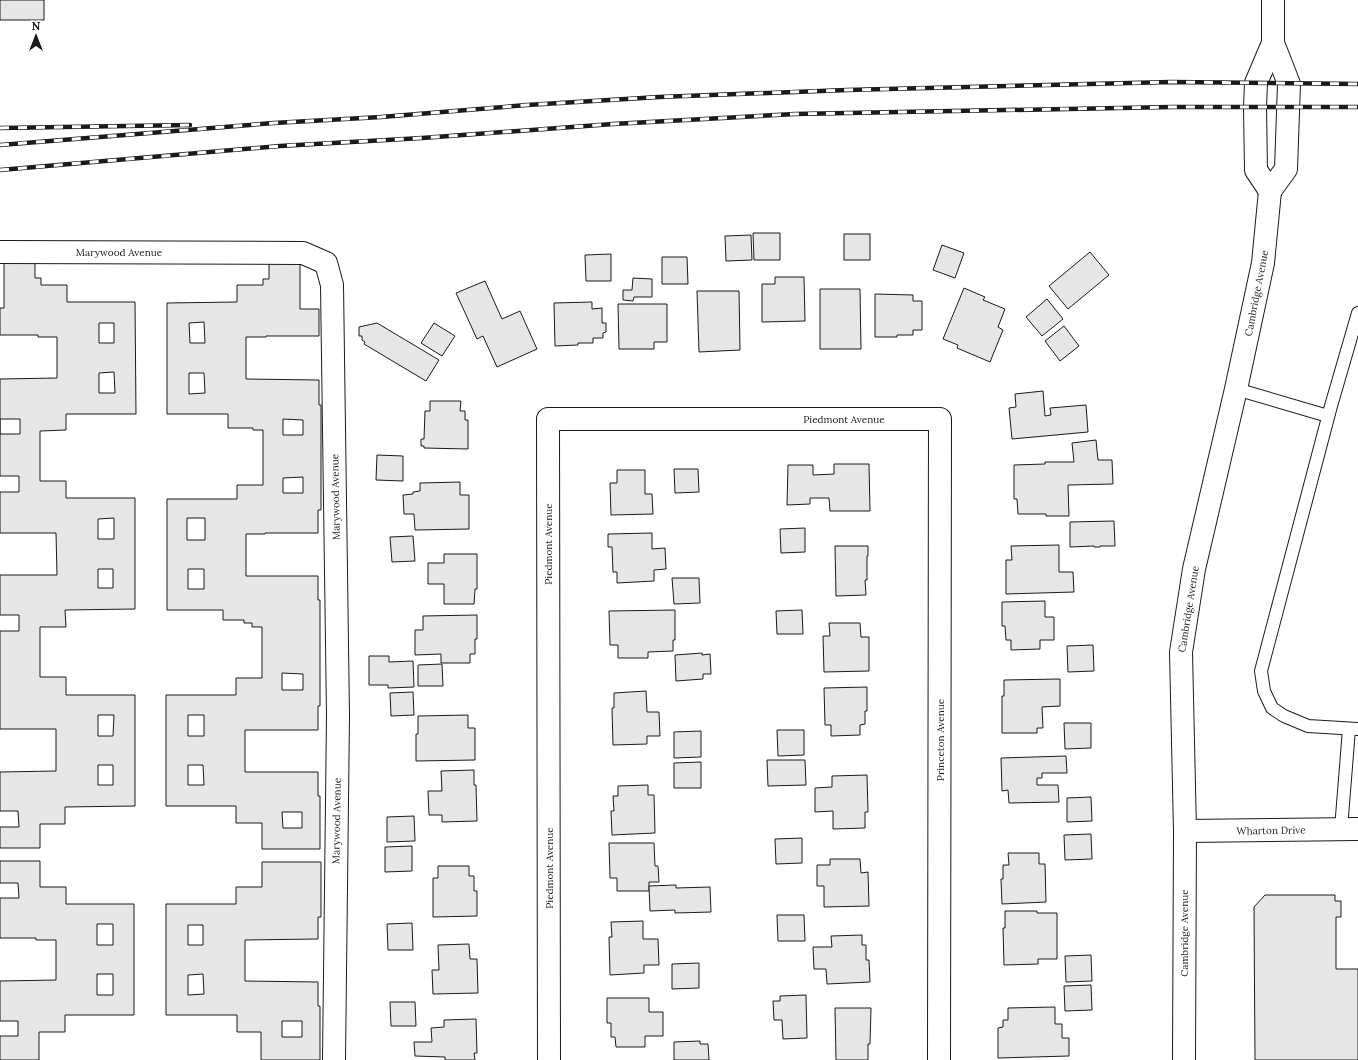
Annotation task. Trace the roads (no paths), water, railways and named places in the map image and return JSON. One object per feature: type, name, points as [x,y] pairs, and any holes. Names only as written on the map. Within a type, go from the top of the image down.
[{"type":"street","points":[[1273,0],[1273,43],[1289,84],[1286,169],[1270,191],[1256,170],[1255,107],[1256,83],[1273,43]]},
{"type":"street","name":"Cambridge Avenue","points":[[1184,1060],[1185,831],[1181,652],[1194,569],[1236,389],[1263,263],[1270,191]]},
{"type":"street","name":"Marywood Avenue","points":[[0,252],[303,253],[326,263],[332,285],[338,715],[334,1060]]},
{"type":"street","name":"Piedmont Avenue","points":[[549,1060],[548,419],[940,419]]},
{"type":"street","name":"Princeton Avenue","points":[[939,1060],[940,419]]},
{"type":"street","name":"Wharton Drive","points":[[1185,831],[1350,829]]},
{"type":"lane","points":[[1350,829],[1354,729],[1308,726],[1284,716],[1272,708],[1264,692],[1261,671],[1328,416],[1358,313]]},
{"type":"lane","points":[[1236,389],[1328,416]]},
{"type":"railway","points":[[0,145],[274,123],[381,117],[527,105],[659,97],[847,90],[1171,82],[1358,84]]},
{"type":"railway","points":[[0,170],[280,146],[422,138],[613,124],[795,114],[1172,107],[1358,107]]},
{"type":"railway","points":[[0,128],[190,125]]}]
